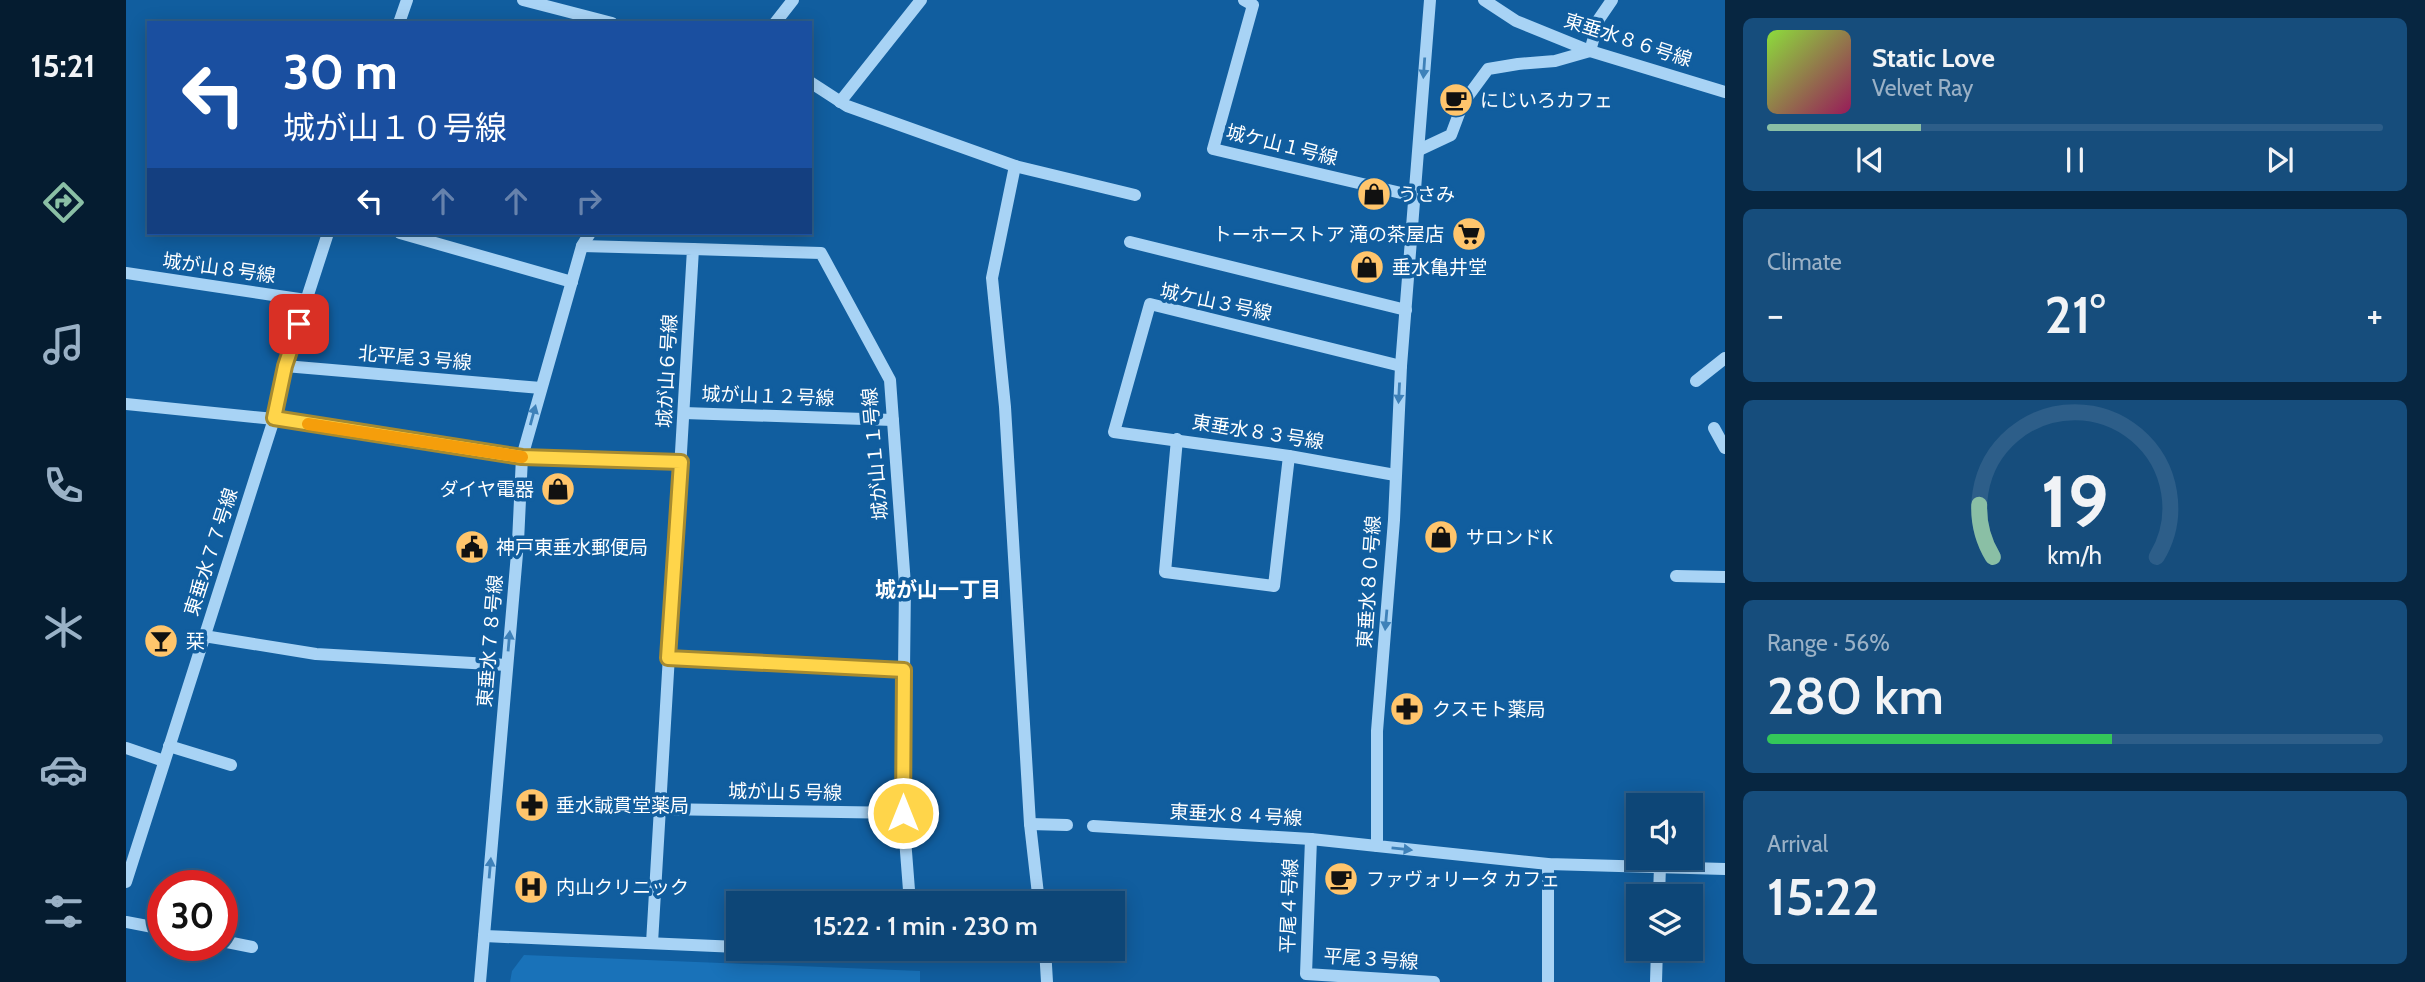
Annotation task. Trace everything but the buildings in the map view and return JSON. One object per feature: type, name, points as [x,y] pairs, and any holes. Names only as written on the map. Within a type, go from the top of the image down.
[{"type":"street","points":[[400,21],[407,0]]},
{"type":"street","points":[[523,0],[604,21]]},
{"type":"street","points":[[777,21],[793,0]]},
{"type":"street","points":[[840,102],[921,0]]},
{"type":"street","name":"城ケ山１号線","points":[[1244,0],[1253,5],[1213,149],[1415,196]]},
{"type":"street","name":"東垂水８０号線","points":[[1377,846],[1377,731],[1394,520],[1401,366],[1430,0]]},
{"type":"street","name":"東垂水８６号線","points":[[1484,0],[1517,22],[1590,51],[1725,92]]},
{"type":"street","points":[[1419,150],[1451,135],[1463,103],[1488,69],[1555,61],[1590,51],[1599,19],[1612,0]]},
{"type":"street","points":[[812,83],[840,102],[1015,166],[1135,195]]},
{"type":"street","points":[[1015,166],[992,278],[1005,407],[1031,824],[1038,891]]},
{"type":"street","name":"東垂水７７号線","points":[[126,881],[274,418],[285,366],[327,235]]},
{"type":"street","points":[[407,235],[572,282]]},
{"type":"street","name":"東垂水７８号線","points":[[480,982],[522,457],[582,246],[589,235]]},
{"type":"street","points":[[1130,242],[1406,310]]},
{"type":"street","points":[[582,246],[693,249]]},
{"type":"street","name":"城が山６号線","points":[[652,943],[693,249]]},
{"type":"street","name":"城が山１１号線","points":[[693,249],[821,253],[890,380],[905,585],[903,813]]},
{"type":"street","name":"城が山８号線","points":[[126,273],[306,300]]},
{"type":"street","name":"城ケ山３号線","points":[[1114,432],[1150,304],[1401,366]]},
{"type":"street","points":[[1696,381],[1725,358]]},
{"type":"street","name":"北平尾３号線","points":[[285,366],[541,388]]},
{"type":"street","points":[[126,404],[274,418],[522,457],[681,462]]},
{"type":"street","name":"城が山１２号線","points":[[684,413],[893,420]]},
{"type":"street","points":[[1714,428],[1725,448]]},
{"type":"street","name":"東垂水８３号線","points":[[1114,432],[1289,456],[1395,475]]},
{"type":"street","points":[[1177,439],[1165,572],[1274,586],[1289,456]]},
{"type":"street","points":[[1676,576],[1725,577]]},
{"type":"street","points":[[204,636],[316,654],[507,666]]},
{"type":"street","points":[[668,658],[904,670]]},
{"type":"street","points":[[169,746],[230,765]]},
{"type":"street","points":[[126,748],[164,761]]},
{"type":"street","name":"城が山５号線","points":[[660,809],[903,813]]},
{"type":"street","points":[[903,813],[909,891]]},
{"type":"street","points":[[1031,824],[1067,825]]},
{"type":"street","name":"東垂水８４号線","points":[[1093,826],[1311,839],[1377,846]]},
{"type":"street","name":"平尾４号線","points":[[1306,974],[1311,839]]},
{"type":"street","points":[[1377,846],[1548,864],[1626,865]]},
{"type":"street","points":[[1548,864],[1548,982]]},
{"type":"street","points":[[1703,868],[1725,869]]},
{"type":"street","points":[[126,922],[147,926]]},
{"type":"street","points":[[484,936],[726,946]]},
{"type":"street","points":[[238,944],[252,947]]},
{"type":"street","points":[[1047,961],[1047,982]]},
{"type":"street","points":[[1656,982],[1657,961]]},
{"type":"street","name":"平尾３号線","points":[[1306,974],[1434,982]]},
{"type":"shaded area","points":[[524,955],[920,971],[920,982],[510,982],[512,971]]},
{"type":"slow traffic","points":[[308,424],[522,457]]},
{"type":"place","name":"にじいろカフェ","points":[[1456,100]]},
{"type":"place","name":"うさみ","points":[[1374,194]]},
{"type":"place","name":"トーホーストア 滝の茶屋店","points":[[1469,234]]},
{"type":"place","name":"垂水亀井堂","points":[[1367,267]]},
{"type":"place","name":"ダイヤ電器","points":[[558,489]]},
{"type":"place","name":"サロンドK","points":[[1441,537]]},
{"type":"place","name":"神戸東垂水郵便局","points":[[472,547]]},
{"type":"place","name":"栞","points":[[161,641]]},
{"type":"place","name":"クスモト薬局","points":[[1407,709]]},
{"type":"place","name":"垂水誠貫堂薬局","points":[[532,805]]},
{"type":"place","name":"ファヴォリータ カフェ","points":[[1341,879]]},
{"type":"place","name":"内山クリニック","points":[[531,887]]},
{"type":"district","name":"城が山一丁目","points":[[938,589]]},
{"type":"route","points":[[299,324],[285,366],[274,418],[522,457],[681,462],[668,658],[904,670],[903,813]]}]
